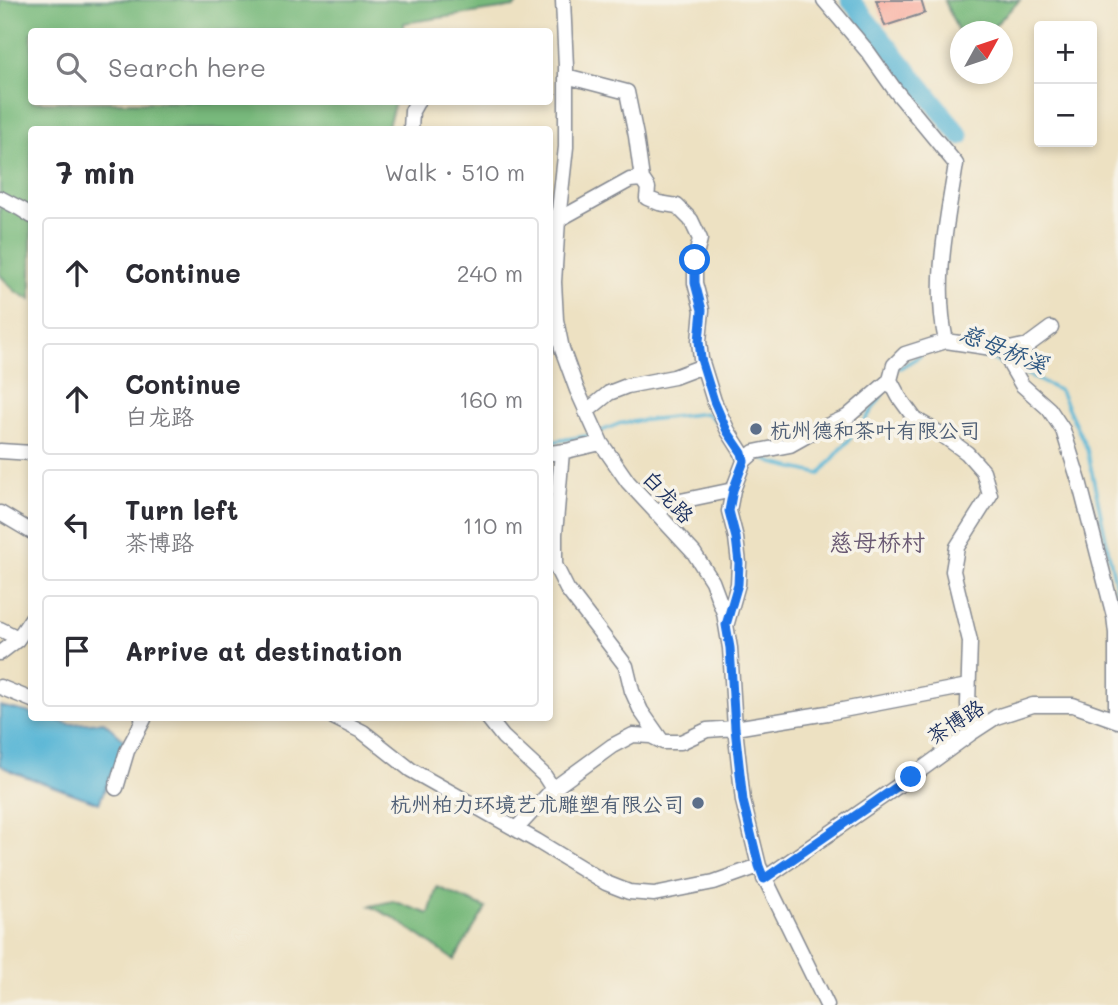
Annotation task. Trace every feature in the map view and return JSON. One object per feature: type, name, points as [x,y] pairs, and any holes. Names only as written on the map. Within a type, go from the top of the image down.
[{"type":"street","name":"白龙路","points":[[563,0],[566,147],[554,222],[556,320],[562,349],[601,443],[628,482],[694,553],[712,581],[724,613],[730,648],[743,801],[762,873],[827,1005]]},
{"type":"street","points":[[824,0],[956,164],[943,248],[940,318],[946,341]]},
{"type":"street","points":[[553,38],[565,39]]},
{"type":"street","points":[[566,76],[627,92],[642,179],[648,188],[647,198],[677,206],[691,219],[700,239],[695,260],[695,283],[702,310],[699,341],[703,366],[714,401],[744,461]]},
{"type":"street","points":[[411,126],[412,111],[415,105]]},
{"type":"street","points":[[554,222],[630,180],[642,179]]},
{"type":"street","points":[[0,198],[28,213]]},
{"type":"street","points":[[726,625],[738,584],[739,563],[729,511],[733,490],[744,461],[754,452],[790,444],[847,417],[890,380],[894,365],[905,354],[946,341],[1005,350],[1028,345],[1051,328]]},
{"type":"street","points":[[1005,350],[1022,385],[1049,409],[1063,430],[1079,481],[1114,616],[1117,721]]},
{"type":"street","points":[[586,412],[609,393],[627,386],[674,377],[703,366]]},
{"type":"street","points":[[890,380],[915,419],[967,453],[983,471],[989,495],[957,547],[953,571],[970,641],[970,734]]},
{"type":"street","points":[[601,443],[556,452],[555,565],[567,589],[626,666],[636,701],[663,742]]},
{"type":"street","points":[[0,451],[28,453]]},
{"type":"street","points":[[656,513],[671,503],[733,490]]},
{"type":"street","points":[[0,513],[28,530]]},
{"type":"street","points":[[0,653],[17,640],[28,624]]},
{"type":"street","points":[[0,629],[17,640]]},
{"type":"street","points":[[516,829],[553,789],[612,746],[633,735],[651,736],[663,742],[681,742],[707,730],[827,713],[968,686]]},
{"type":"street","points":[[0,687],[28,698]]},
{"type":"street","name":"茶博路","points":[[341,721],[363,732],[411,770],[606,883],[629,892],[654,894],[762,873],[911,777],[996,717],[1033,705],[1073,705],[1117,721]]},
{"type":"street","points":[[116,788],[127,751],[143,721]]},
{"type":"street","points":[[490,721],[503,737],[544,775],[553,789]]},
{"type":"green space","points":[[0,0],[521,0],[514,7],[404,23],[404,28],[28,28],[28,105],[394,105],[388,126],[28,126],[28,298],[15,291],[0,275]]},
{"type":"green space","points":[[944,0],[1020,0],[999,21],[954,21]]},
{"type":"green space","points":[[437,887],[486,908],[454,960],[394,918],[370,906],[393,901],[429,914]]},
{"type":"water","points":[[0,706],[28,712],[28,721],[60,721],[70,724],[104,722],[125,741],[99,803],[0,765]]},
{"type":"building","points":[[876,0],[921,0],[925,13],[885,26]]},
{"type":"waterway","points":[[850,0],[960,136]]},
{"type":"waterway","name":"慈母桥溪","points":[[965,350],[1007,365]]},
{"type":"waterway","name":"慈母桥溪","points":[[900,368],[920,356]]},
{"type":"waterway","name":"慈母桥溪","points":[[1020,371],[1060,391],[1087,449],[1118,596]]},
{"type":"waterway","name":"慈母桥溪","points":[[760,456],[773,463],[820,474],[864,422],[882,395]]},
{"type":"waterway","name":"慈母桥溪","points":[[599,432],[621,423],[706,413],[716,421]]},
{"type":"waterway","name":"慈母桥溪","points":[[553,442],[592,435]]},
{"type":"place","name":"杭州德和茶叶有限公司","points":[[756,429]]},
{"type":"place","name":"杭州柏力环境艺术雕塑有限公司","points":[[698,803]]},
{"type":"district","name":"慈母桥村","points":[[877,541]]},
{"type":"route","points":[[695,260],[695,283],[702,310],[699,341],[701,359],[714,401],[744,461],[733,490],[729,511],[739,563],[738,584],[726,625],[743,801],[764,879],[911,777]]}]
